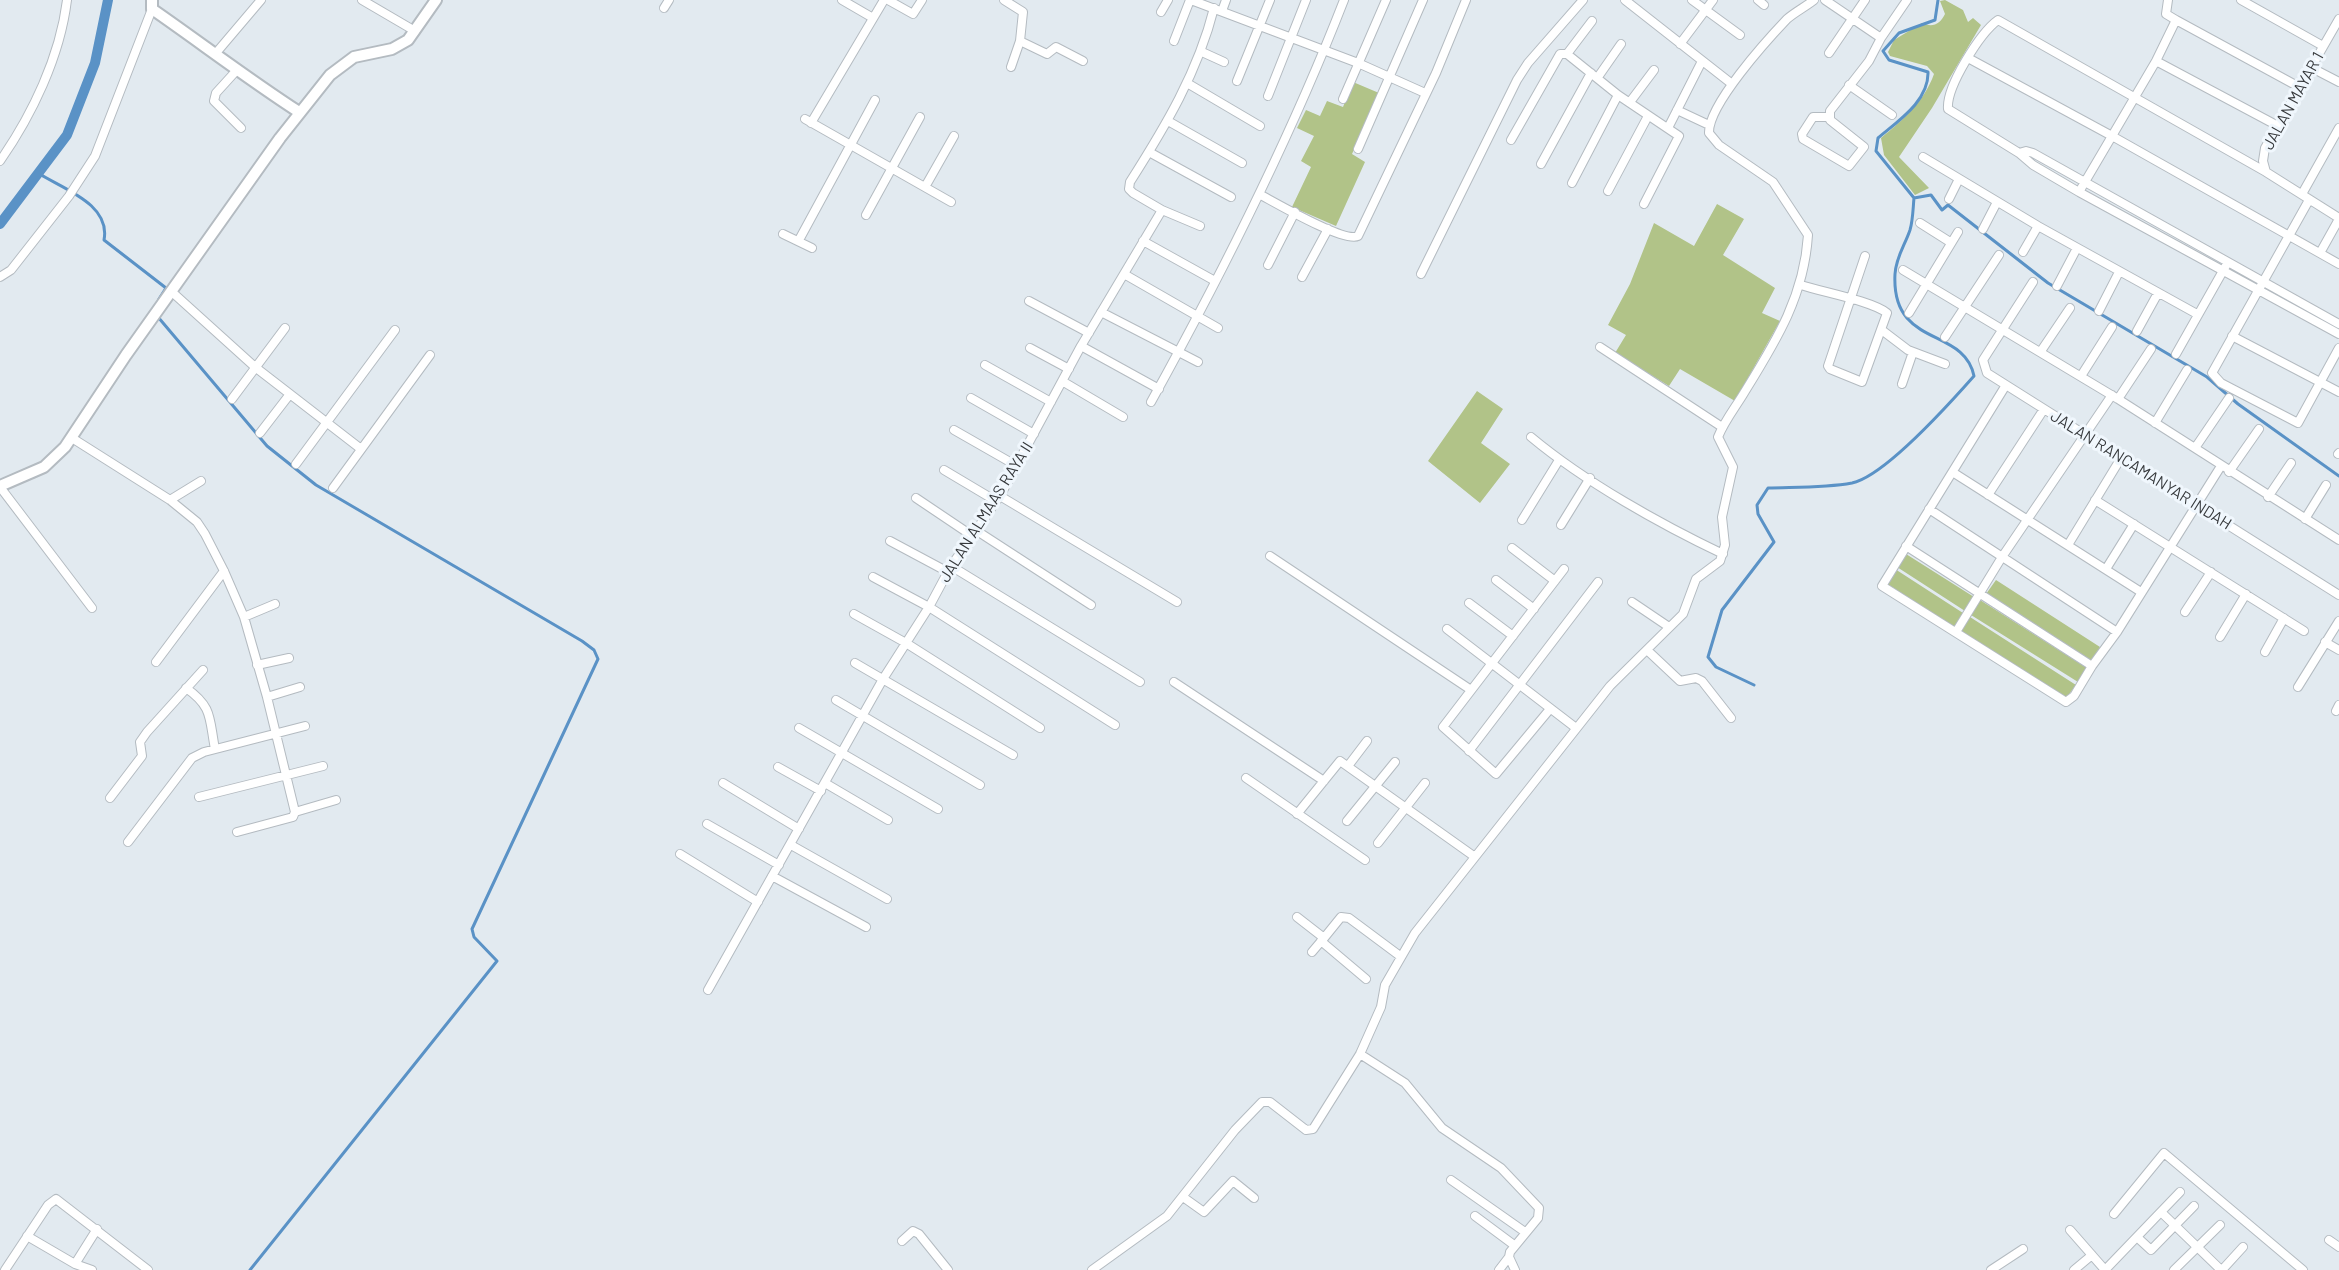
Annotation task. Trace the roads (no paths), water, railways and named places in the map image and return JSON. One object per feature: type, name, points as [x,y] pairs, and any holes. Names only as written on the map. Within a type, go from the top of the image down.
[{"type":"street","points":[[0,161],[20,132],[49,66],[65,19],[67,0]]},
{"type":"street","points":[[216,53],[261,0]]},
{"type":"street","points":[[362,0],[414,32]]},
{"type":"street","points":[[92,608],[0,487],[44,466],[55,458],[72,438],[299,112],[343,64],[354,57],[393,49],[408,40],[436,0]]},
{"type":"street","points":[[664,8],[669,0]]},
{"type":"street","points":[[842,0],[873,18]]},
{"type":"street","points":[[922,0],[913,14],[886,0],[808,121],[951,202]]},
{"type":"street","points":[[1004,0],[1023,12],[1020,40],[1011,67]]},
{"type":"street","points":[[1161,12],[1168,0]]},
{"type":"street","points":[[1174,41],[1190,0],[1391,76],[1425,93]]},
{"type":"street","points":[[1200,226],[1162,210],[1133,194],[1130,182],[1168,121],[1202,52],[1218,10],[1226,0]]},
{"type":"street","points":[[1238,81],[1270,0]]},
{"type":"street","points":[[1268,96],[1306,0]]},
{"type":"street","points":[[1151,402],[1198,318],[1289,135],[1344,0]]},
{"type":"street","points":[[1343,99],[1386,0]]},
{"type":"street","points":[[1358,149],[1423,0]]},
{"type":"street","points":[[1259,194],[1329,229],[1352,238],[1358,236],[1436,73],[1466,0]]},
{"type":"street","points":[[1421,274],[1517,80],[1528,63],[1583,0]]},
{"type":"street","points":[[1625,0],[1732,84]]},
{"type":"street","points":[[1692,0],[1740,35]]},
{"type":"street","points":[[1680,44],[1713,0]]},
{"type":"street","points":[[1092,1270],[1156,1226],[1183,1197],[1235,1130],[1262,1102],[1270,1102],[1311,1131],[1360,1054],[1381,1007],[1385,985],[1400,956],[1576,728],[1610,686],[1689,604],[1696,579],[1715,567],[1723,554],[1722,517],[1733,467],[1718,437],[1778,338],[1801,285],[1807,230],[1773,182],[1719,145],[1709,133],[1709,124],[1732,84],[1790,17],[1814,0]]},
{"type":"street","points":[[1826,0],[1881,38]]},
{"type":"street","points":[[1829,53],[1865,0]]},
{"type":"street","points":[[1829,117],[1835,103],[1869,61],[1881,38],[1907,0]]},
{"type":"street","points":[[2168,0],[2166,14],[2175,20],[2301,88]]},
{"type":"street","points":[[2241,0],[2323,46]]},
{"type":"street","points":[[0,278],[11,270],[69,196],[95,156],[152,4],[236,71],[299,112]]},
{"type":"street","name":"JALAN MAYAR 1","points":[[2339,19],[2263,154],[2266,172],[2339,218]]},
{"type":"street","points":[[2266,172],[1998,20],[1988,27],[1968,58],[1947,99],[1948,109],[2019,153],[2033,165],[2222,273],[2339,334]]},
{"type":"street","points":[[2079,192],[2156,61],[2175,20]]},
{"type":"street","points":[[1567,54],[1592,21]]},
{"type":"street","points":[[1020,40],[1047,54],[1056,47],[1083,61]]},
{"type":"street","points":[[1541,164],[1594,75],[1622,44]]},
{"type":"street","points":[[1202,52],[1224,62]]},
{"type":"street","points":[[1511,140],[1560,54],[1567,54],[1618,95],[1668,128],[1679,138],[1644,204]]},
{"type":"street","points":[[1968,58],[2339,264]]},
{"type":"street","points":[[1668,128],[1702,61]]},
{"type":"street","points":[[2156,61],[2278,126]]},
{"type":"street","points":[[2312,68],[2339,82]]},
{"type":"street","points":[[1630,102],[1654,70]]},
{"type":"street","points":[[236,71],[216,93],[214,101],[241,128]]},
{"type":"street","points":[[1187,83],[1260,126]]},
{"type":"street","points":[[1849,85],[1892,115]]},
{"type":"street","points":[[1572,183],[1618,95]]},
{"type":"street","points":[[799,240],[852,146],[875,99]]},
{"type":"street","points":[[1677,110],[1709,124]]},
{"type":"street","points":[[1608,191],[1648,116]]},
{"type":"street","points":[[866,215],[920,117]]},
{"type":"street","points":[[1813,117],[1829,117],[1864,147],[1849,166],[1803,139],[1802,134],[1813,117]]},
{"type":"street","points":[[1168,121],[1242,163]]},
{"type":"street","points":[[2339,128],[2306,197],[2291,236],[2262,281],[2213,368],[2215,378],[2293,423],[2301,419],[2339,348]]},
{"type":"street","points":[[925,187],[954,136]]},
{"type":"street","points":[[2019,153],[2026,151],[2033,153],[2339,324]]},
{"type":"street","points":[[1149,152],[1231,197]]},
{"type":"street","points":[[1923,157],[2038,226],[2197,314]]},
{"type":"street","points":[[1949,199],[1959,179]]},
{"type":"street","points":[[1983,230],[1997,202]]},
{"type":"street","name":"JALAN ALMAAS RAYA II","points":[[708,990],[883,679],[929,607],[949,569],[998,499],[1089,333],[1162,210]]},
{"type":"street","points":[[1268,265],[1295,212]]},
{"type":"street","points":[[2320,253],[2339,218]]},
{"type":"street","points":[[1920,223],[1950,242]]},
{"type":"street","points":[[2023,252],[2038,226]]},
{"type":"street","points":[[1302,277],[1329,229]]},
{"type":"street","points":[[1909,313],[1958,232]]},
{"type":"street","points":[[783,234],[812,248]]},
{"type":"street","points":[[1143,241],[1215,281]]},
{"type":"street","points":[[2057,286],[2077,248]]},
{"type":"street","points":[[1945,338],[1999,255]]},
{"type":"street","points":[[1801,285],[1852,300],[1887,313],[1883,331],[1862,382],[1828,368],[1852,300],[1865,256]]},
{"type":"street","points":[[2176,354],[2228,262]]},
{"type":"street","points":[[1903,270],[2042,351],[2268,497],[2339,540]]},
{"type":"street","points":[[2099,311],[2119,272]]},
{"type":"street","points":[[1124,274],[1218,328]]},
{"type":"street","points":[[2004,328],[2033,282]]},
{"type":"street","points":[[172,292],[255,367],[361,449]]},
{"type":"street","points":[[2137,331],[2158,293]]},
{"type":"street","points":[[1029,301],[1089,333]]},
{"type":"street","points":[[2042,351],[2070,308]]},
{"type":"street","points":[[1101,312],[1198,362]]},
{"type":"street","points":[[2081,376],[2112,327]]},
{"type":"street","points":[[231,399],[285,328]]},
{"type":"street","name":"JALAN RANCAMANYAR INDAH","points":[[2004,328],[1983,360],[1987,372],[2339,595]]},
{"type":"street","points":[[296,464],[395,330]]},
{"type":"street","points":[[1883,331],[1913,352],[1945,364]]},
{"type":"street","points":[[2232,336],[2339,392]]},
{"type":"street","points":[[1082,346],[1159,389]]},
{"type":"street","points":[[1600,347],[1722,427]]},
{"type":"street","points":[[1030,348],[1069,369]]},
{"type":"street","points":[[1956,633],[2002,557],[2084,435],[2151,349]]},
{"type":"street","points":[[1902,384],[1913,352]]},
{"type":"street","points":[[333,488],[430,355]]},
{"type":"street","points":[[985,365],[1051,402]]},
{"type":"street","points":[[2156,423],[2187,370]]},
{"type":"street","points":[[1062,381],[1123,417]]},
{"type":"street","points":[[2006,385],[1954,473],[1929,508],[1882,586],[2066,702],[2074,696],[2117,632],[2221,466]]},
{"type":"street","points":[[260,433],[290,394]]},
{"type":"street","points":[[970,398],[1034,434]]},
{"type":"street","points":[[2195,448],[2229,398]]},
{"type":"street","points":[[1988,495],[2043,409]]},
{"type":"street","points":[[2229,471],[2259,429]]},
{"type":"street","points":[[954,430],[1017,466]]},
{"type":"street","points":[[1531,436],[1559,460],[1689,538],[1723,554]]},
{"type":"street","points":[[72,438],[170,500],[197,522],[224,571],[244,617],[267,697],[295,812],[293,818],[237,832]]},
{"type":"street","points":[[2068,545],[2121,458]]},
{"type":"street","points":[[1522,520],[1559,460]]},
{"type":"street","points":[[2268,497],[2291,463]]},
{"type":"street","points":[[944,470],[1177,602]]},
{"type":"street","points":[[1954,473],[2141,592]]},
{"type":"street","points":[[1561,525],[1590,478]]},
{"type":"street","points":[[170,500],[201,481]]},
{"type":"street","points":[[2305,519],[2326,485]]},
{"type":"street","points":[[916,498],[1091,605]]},
{"type":"street","points":[[2095,500],[2304,631]]},
{"type":"street","points":[[1929,508],[2117,632]]},
{"type":"street","points":[[2106,569],[2134,524]]},
{"type":"street","points":[[890,541],[949,569],[1140,682]]},
{"type":"street","points":[[1906,546],[2092,666]]},
{"type":"street","points":[[1512,548],[1555,581]]},
{"type":"street","points":[[1270,556],[1471,690]]},
{"type":"street","points":[[1550,709],[1496,774],[1443,727],[1564,569]]},
{"type":"street","points":[[156,662],[224,571]]},
{"type":"street","points":[[2185,612],[2211,572]]},
{"type":"street","points":[[873,577],[929,607],[1115,725]]},
{"type":"street","points":[[1496,580],[1534,609]]},
{"type":"street","points":[[1469,752],[1598,582]]},
{"type":"street","points":[[2220,637],[2246,594]]},
{"type":"street","points":[[1632,602],[1669,627]]},
{"type":"street","points":[[1469,603],[1514,636]]},
{"type":"street","points":[[244,617],[275,604]]},
{"type":"street","points":[[854,614],[906,643],[1040,728]]},
{"type":"street","points":[[2265,652],[2284,618]]},
{"type":"street","points":[[2298,687],[2339,621]]},
{"type":"street","points":[[1447,629],[1576,728]]},
{"type":"street","points":[[2325,642],[2339,651]]},
{"type":"street","points":[[1647,650],[1680,681],[1696,678],[1702,681],[1731,718]]},
{"type":"street","points":[[257,665],[289,658]]},
{"type":"street","points":[[855,663],[1013,755]]},
{"type":"street","points":[[110,798],[142,756],[140,745],[142,739],[203,670]]},
{"type":"street","points":[[1174,682],[1324,781]]},
{"type":"street","points":[[267,697],[300,687]]},
{"type":"street","points":[[186,688],[202,699],[207,707],[215,749]]},
{"type":"street","points":[[836,700],[980,785]]},
{"type":"street","points":[[128,842],[186,763],[215,749],[305,726]]},
{"type":"street","points":[[799,728],[938,808]]},
{"type":"street","points":[[1348,766],[1367,741]]},
{"type":"street","points":[[1297,814],[1340,761],[1475,857]]},
{"type":"street","points":[[1347,821],[1395,762]]},
{"type":"street","points":[[199,797],[323,766]]},
{"type":"street","points":[[778,767],[820,791]]},
{"type":"street","points":[[1246,778],[1365,860]]},
{"type":"street","points":[[723,783],[800,828]]},
{"type":"street","points":[[825,783],[888,820]]},
{"type":"street","points":[[1378,843],[1425,783]]},
{"type":"street","points":[[295,812],[336,800]]},
{"type":"street","points":[[706,824],[779,864]]},
{"type":"street","points":[[790,844],[887,898]]},
{"type":"street","points":[[680,854],[758,902]]},
{"type":"street","points":[[772,876],[866,927]]},
{"type":"street","points":[[1297,917],[1366,979]]},
{"type":"street","points":[[1312,952],[1341,917],[1345,917],[1400,956]]},
{"type":"street","points":[[1360,1054],[1400,1078],[1449,1134],[1510,1176],[1540,1210],[1538,1218],[1514,1245],[1509,1257],[1499,1270]]},
{"type":"street","points":[[2114,1214],[2164,1153],[2303,1270]]},
{"type":"street","points":[[1451,1180],[1525,1232]]},
{"type":"street","points":[[1183,1197],[1204,1212],[1233,1181],[1254,1198]]},
{"type":"street","points":[[2070,1230],[2105,1270],[2180,1192]]},
{"type":"street","points":[[5,1270],[53,1200],[60,1200],[148,1270]]},
{"type":"street","points":[[2138,1238],[2151,1250],[2194,1206]]},
{"type":"street","points":[[2161,1212],[2221,1270],[2243,1247]]},
{"type":"street","points":[[1474,1216],[1514,1245]]},
{"type":"street","points":[[2174,1270],[2220,1225]]},
{"type":"street","points":[[75,1264],[97,1229]]},
{"type":"street","points":[[902,1240],[913,1231],[919,1234],[948,1270]]},
{"type":"street","points":[[27,1236],[75,1264],[92,1270]]},
{"type":"street","points":[[2330,1240],[2339,1247]]},
{"type":"street","points":[[1991,1270],[2023,1249]]},
{"type":"street","points":[[2074,1270],[2092,1255]]},
{"type":"street","points":[[1509,1257],[1515,1270]]},
{"type":"waterway","points":[[0,224],[67,135],[95,63],[108,0]]},
{"type":"waterway","points":[[1754,685],[1716,667],[1708,657],[1722,610],[1774,542],[1758,514],[1757,505],[1768,488],[1831,486],[1852,483],[1866,477],[1882,467],[1917,437],[1974,376],[1968,360],[1957,350],[1916,326],[1904,315],[1897,298],[1895,274],[1910,230],[1914,198],[1876,151],[1878,138],[1911,110],[1918,101],[1927,82],[1928,72],[1889,60],[1883,51],[1899,33],[1935,20],[1938,0]]},
{"type":"waterway","points":[[38,173],[93,207],[104,227],[104,240],[166,288],[159,299]]},
{"type":"waterway","points":[[1914,198],[1931,195],[1942,210],[1948,205],[2048,283],[2207,377],[2238,404],[2339,476]]},
{"type":"waterway","points":[[158,317],[267,446],[316,485],[582,641],[594,650],[598,659],[472,929],[474,937],[497,961],[250,1270]]}]
